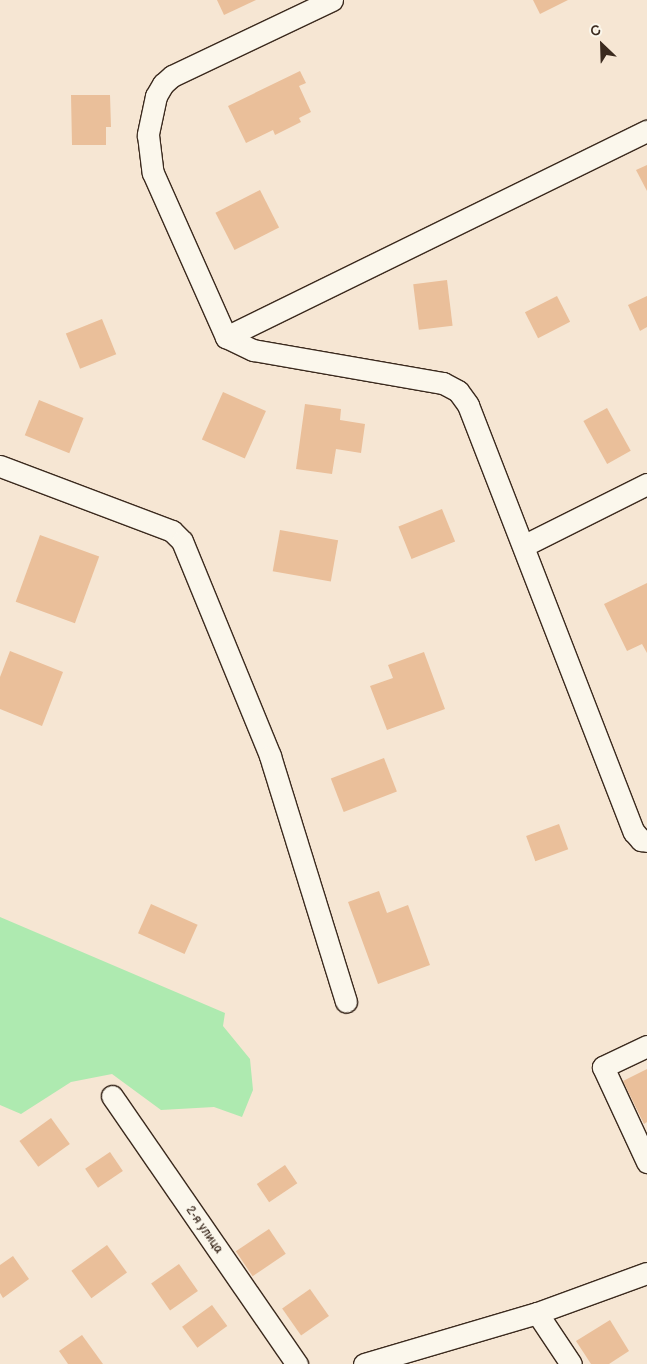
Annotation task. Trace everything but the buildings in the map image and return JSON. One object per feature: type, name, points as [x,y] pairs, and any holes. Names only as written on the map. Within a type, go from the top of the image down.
[{"type":"street","points":[[332,0],[172,76],[156,96],[148,135],[153,173],[226,337],[253,350],[443,383],[458,391],[468,405],[525,545],[634,832],[641,840],[647,841]]},
{"type":"street","points":[[226,337],[647,131]]},
{"type":"street","points":[[0,466],[172,531],[182,541],[270,756],[346,1002]]},
{"type":"street","points":[[525,545],[647,484]]},
{"type":"street","points":[[647,1046],[603,1067],[647,1162]]},
{"type":"street","name":"2-я улица","points":[[112,1096],[297,1364]]},
{"type":"street","points":[[364,1364],[537,1314],[647,1273]]},
{"type":"street","points":[[537,1314],[571,1364]]},
{"type":"green space","points":[[0,917],[225,1013],[223,1026],[250,1059],[253,1090],[242,1117],[214,1107],[161,1110],[112,1074],[71,1082],[21,1114],[0,1105]]}]
